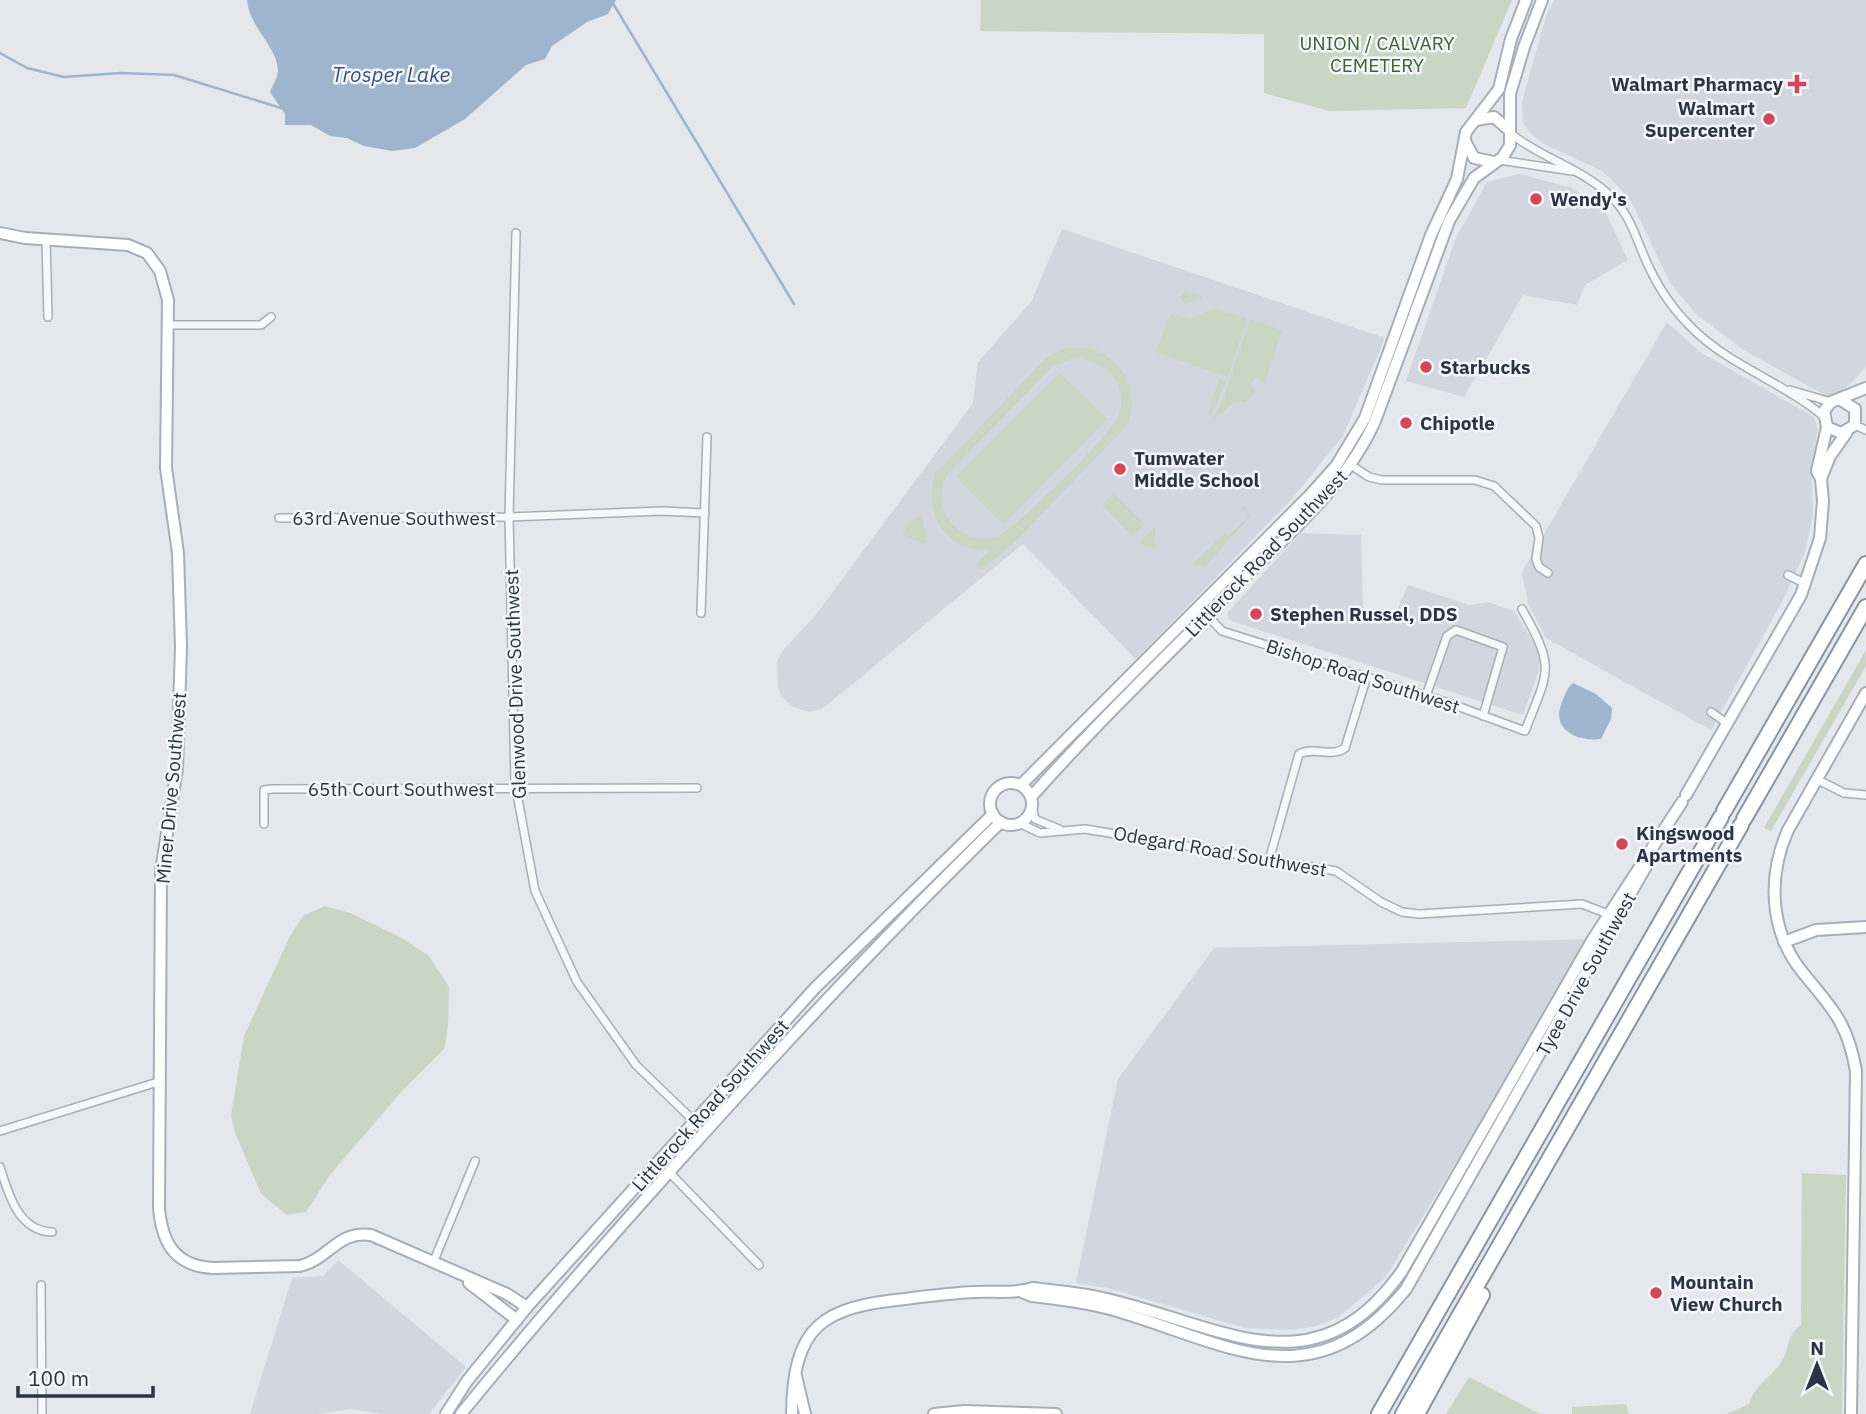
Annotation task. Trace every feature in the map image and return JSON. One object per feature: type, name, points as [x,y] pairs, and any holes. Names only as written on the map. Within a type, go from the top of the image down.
[{"type":"highway","points":[[1378,1414],[1866,564]]},
{"type":"highway","points":[[1403,1414],[1866,607]]},
{"type":"highway","points":[[1417,1414],[1507,1249],[1542,1172]]},
{"type":"street","name":"Littlerock Road Southwest","points":[[997,818],[990,801],[995,789],[1007,783],[1021,785],[1310,495],[1345,453],[1365,418],[1431,235],[1457,179],[1465,139],[1474,121],[1499,89],[1511,39],[1526,0]]},
{"type":"street","name":"Littlerock Road Southwest","points":[[1018,823],[1025,819],[1031,802],[1081,741],[1312,510],[1351,465],[1376,422],[1449,221],[1474,178],[1508,152],[1508,105],[1513,81],[1542,0]]},
{"type":"street","points":[[1474,121],[1493,117],[1529,149],[1590,179],[1619,204],[1658,284],[1669,302],[1695,331],[1715,347],[1790,390],[1836,433],[1853,423]]},
{"type":"street","points":[[1465,139],[1469,153],[1475,158],[1573,171]]},
{"type":"street","name":"Miner Drive Southwest","points":[[0,233],[17,237],[128,245],[147,253],[160,271],[168,300],[166,468],[178,553],[181,647],[177,769],[162,848],[160,1216],[163,1236],[175,1255],[200,1267],[300,1266],[314,1262],[336,1242],[358,1234],[371,1236],[507,1294],[527,1307]]},
{"type":"street","name":"Glenwood Drive Southwest","points":[[516,233],[509,517],[516,789],[535,891],[576,982],[636,1065],[695,1122]]},
{"type":"street","points":[[46,239],[48,317]]},
{"type":"street","points":[[169,325],[261,325],[271,317]]},
{"type":"street","points":[[1686,795],[1806,584],[1820,538],[1821,480],[1818,462],[1825,422],[1836,401],[1865,388]]},
{"type":"street","points":[[1821,480],[1830,457],[1853,423],[1865,388]]},
{"type":"street","points":[[1790,390],[1852,404],[1853,423]]},
{"type":"street","points":[[1853,423],[1866,430]]},
{"type":"street","points":[[701,613],[707,438]]},
{"type":"street","points":[[1351,465],[1369,477],[1382,480],[1475,480],[1494,486],[1536,526],[1539,538],[1536,559],[1539,567],[1548,573]]},
{"type":"street","name":"63rd Avenue Southwest","points":[[279,518],[509,517],[662,511],[705,513]]},
{"type":"street","points":[[1788,575],[1806,584]]},
{"type":"street","name":"Bishop Road Southwest","points":[[1207,615],[1222,631],[1426,696],[1525,732],[1548,674],[1544,649],[1522,609]]},
{"type":"street","points":[[1426,696],[1447,636],[1456,630],[1488,639],[1503,647],[1483,716]]},
{"type":"street","points":[[1270,858],[1299,754],[1308,749],[1334,753],[1345,748],[1367,677]]},
{"type":"street","points":[[1851,1414],[1856,1071],[1842,1022],[1832,1005],[1800,969],[1784,942],[1774,896],[1777,861],[1788,830],[1866,693]]},
{"type":"street","points":[[1711,712],[1728,724]]},
{"type":"street","points":[[1816,779],[1844,793],[1866,795]]},
{"type":"street","points":[[1021,785],[1031,802],[1035,819],[1059,830]]},
{"type":"street","name":"65th Court Southwest","points":[[264,824],[264,790],[697,788]]},
{"type":"street","name":"Tyee Drive Southwest","points":[[792,1414],[790,1392],[803,1346],[831,1315],[861,1303],[972,1292],[1022,1292],[1033,1288],[1108,1299],[1259,1343],[1297,1341],[1318,1336],[1355,1320],[1378,1302],[1402,1271],[1682,803],[1613,916]]},
{"type":"street","name":"Littlerock Road Southwest","points":[[446,1414],[467,1381],[527,1307],[856,945],[997,818]]},
{"type":"street","name":"Littlerock Road Southwest","points":[[461,1414],[531,1327],[669,1172],[997,818]]},
{"type":"street","points":[[997,818],[1018,823]]},
{"type":"street","name":"Odegard Road Southwest","points":[[1018,823],[1040,833],[1085,829],[1270,858],[1340,872],[1381,902],[1402,912],[1457,914],[1582,904],[1613,916]]},
{"type":"street","points":[[1784,942],[1824,929],[1866,927]]},
{"type":"street","points":[[0,1131],[161,1081]]},
{"type":"street","points":[[433,1263],[475,1161]]},
{"type":"street","points":[[0,1167],[12,1205],[28,1223],[45,1232],[52,1232]]},
{"type":"street","points":[[669,1172],[759,1265]]},
{"type":"street","name":"Miner Drive Southwest","points":[[458,1275],[517,1320]]},
{"type":"street","points":[[41,1285],[42,1414]]},
{"type":"street","points":[[795,1371],[804,1414]]},
{"type":"street","points":[[934,1414],[1056,1414]]},
{"type":"shaded area","points":[[1554,0],[1866,0],[1866,367],[1836,399],[1744,350],[1697,315],[1670,283],[1631,201],[1615,183],[1602,171],[1542,143],[1530,133],[1523,123],[1522,102],[1547,13]]},
{"type":"shaded area","points":[[1519,174],[1572,188],[1605,211],[1628,260],[1585,285],[1577,305],[1523,295],[1464,397],[1406,381],[1455,240],[1487,182]]},
{"type":"shaded area","name":"Tumwater Middle School","points":[[1062,229],[1385,338],[1343,436],[1290,501],[1136,659],[1023,544],[822,709],[809,712],[792,706],[781,695],[778,687],[777,661],[783,650],[815,616],[973,403],[978,362],[1031,302]]},
{"type":"shaded area","points":[[1667,322],[1700,352],[1814,417],[1818,430],[1811,466],[1813,515],[1805,552],[1783,600],[1711,730],[1546,638],[1528,603],[1522,572]]},
{"type":"shaded area","points":[[1301,533],[1361,535],[1363,614],[1392,622],[1408,585],[1469,605],[1488,602],[1514,611],[1540,653],[1539,670],[1523,715],[1229,620],[1227,613]]},
{"type":"shaded area","points":[[1593,939],[1385,1278],[1337,1318],[1313,1327],[1286,1330],[1245,1328],[1108,1288],[1076,1283],[1118,1079],[1214,948]]},
{"type":"shaded area","points":[[338,1260],[466,1367],[429,1414],[382,1414],[351,1409],[318,1414],[250,1414],[292,1278],[323,1276]]},
{"type":"green space","name":"UNION / CALVARY CEMETERY","points":[[981,0],[1512,0],[1466,108],[1329,111],[1264,93],[1264,34],[980,31]]},
{"type":"green space","points":[[1185,291],[1201,295],[1202,298],[1185,304],[1180,297]]},
{"type":"green space","points":[[1215,309],[1247,318],[1228,377],[1156,352],[1170,314],[1190,319]]},
{"type":"green space","points":[[1250,319],[1282,330],[1265,383],[1256,378],[1250,384],[1256,391],[1245,402],[1233,403],[1211,422],[1223,400]]},
{"type":"green space","points":[[1085,347],[1098,351],[1119,366],[1126,376],[1132,399],[1127,425],[1020,537],[982,570],[975,565],[990,550],[961,545],[942,528],[936,516],[932,503],[935,474],[1045,359],[1065,348]],"holes":[[[1073,358],[1085,359],[1105,369],[1118,385],[1121,407],[1110,429],[1059,483],[1005,531],[995,537],[982,538],[969,536],[957,529],[945,514],[942,502],[943,485],[948,474],[1052,367]]]},
{"type":"green space","points":[[1060,373],[1107,419],[1003,524],[956,477]]},
{"type":"green space","points":[[1219,379],[1226,382],[1211,416],[1207,415]]},
{"type":"green space","points":[[1114,493],[1145,524],[1132,536],[1102,505]]},
{"type":"green space","points":[[1244,506],[1250,516],[1205,567],[1192,565],[1225,533],[1229,536],[1249,516],[1242,508]]},
{"type":"green space","points":[[921,516],[928,542],[925,544],[902,535],[909,522]]},
{"type":"green space","points":[[1155,527],[1156,547],[1145,547],[1140,542]]},
{"type":"green space","points":[[1866,650],[1866,666],[1771,831],[1764,828]]},
{"type":"green space","points":[[325,906],[350,913],[400,937],[429,956],[449,987],[445,1048],[403,1090],[329,1176],[306,1212],[287,1215],[261,1194],[235,1132],[231,1115],[244,1036],[291,934],[303,916]]},
{"type":"green space","points":[[1802,1173],[1846,1175],[1842,1414],[1727,1414],[1749,1404],[1759,1387],[1780,1364],[1792,1334],[1801,1325]]},
{"type":"green space","points":[[1469,1377],[1540,1414],[1446,1414]]},
{"type":"green space","points":[[1626,1404],[1629,1414],[1572,1414],[1572,1407]]},
{"type":"water","name":"Trosper Lake","points":[[247,0],[616,0],[608,14],[587,22],[552,46],[545,59],[526,65],[465,119],[415,148],[392,151],[330,136],[311,125],[285,125],[285,114],[270,92],[278,73],[277,62],[253,19]]},
{"type":"water","points":[[1573,683],[1596,694],[1612,708],[1611,719],[1601,739],[1575,736],[1568,732],[1560,720],[1562,702]]},
{"type":"waterway","points":[[611,0],[794,304]]},
{"type":"waterway","points":[[0,53],[27,68],[64,77],[120,73],[174,75],[281,108],[283,106]]},
{"type":"place","name":"Walmart Pharmacy","points":[[1797,84]]},
{"type":"place","name":"Walmart Supercenter","points":[[1769,119]]},
{"type":"place","name":"Wendy's","points":[[1536,199]]},
{"type":"place","name":"Starbucks","points":[[1426,367]]},
{"type":"place","name":"Chipotle","points":[[1406,423]]},
{"type":"place","name":"Tumwater Middle School","points":[[1120,469]]},
{"type":"place","name":"Stephen Russel, DDS","points":[[1256,614]]},
{"type":"place","name":"Kingswood Apartments","points":[[1622,844]]},
{"type":"place","name":"Mountain View Church","points":[[1656,1293]]}]
